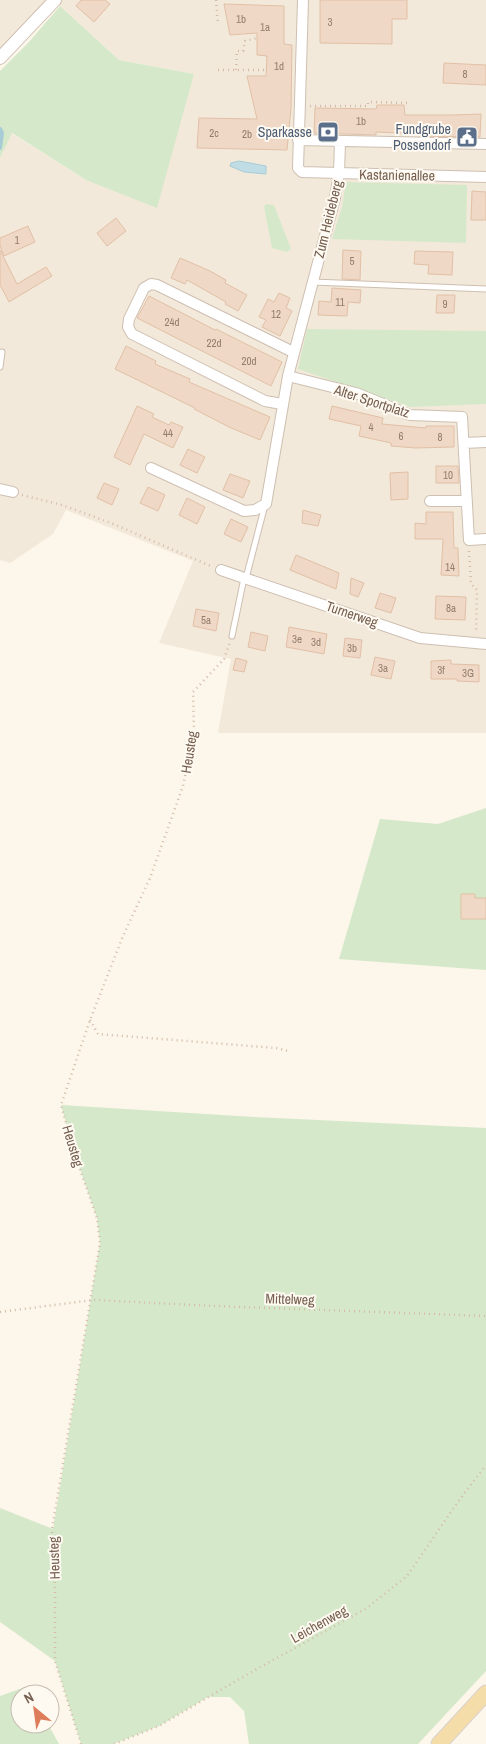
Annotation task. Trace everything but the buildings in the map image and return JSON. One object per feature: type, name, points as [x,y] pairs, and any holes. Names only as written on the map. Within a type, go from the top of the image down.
[{"type":"main road","points":[[439,1744],[486,1693]]},
{"type":"street","points":[[0,58],[55,0]]},
{"type":"street","name":"Zum Heideberg","points":[[266,504],[282,404],[293,352],[335,198],[339,173],[302,172],[298,168],[303,0]]},
{"type":"street","points":[[298,140],[486,144]]},
{"type":"street","name":"Kastanienallee","points":[[340,142],[339,173],[486,177]]},
{"type":"street","points":[[282,404],[265,401],[132,334],[128,327],[129,318],[144,288],[151,284],[157,285],[293,352]]},
{"type":"street","name":"Alter Sportplatz","points":[[288,376],[356,394],[410,415],[462,417],[469,540]]},
{"type":"street","points":[[464,443],[486,442]]},
{"type":"street","points":[[150,468],[244,511],[254,510],[266,504]]},
{"type":"street","points":[[0,489],[13,492]]},
{"type":"street","points":[[430,501],[467,501]]},
{"type":"street","points":[[469,540],[486,539]]},
{"type":"street","name":"Turnerweg","points":[[221,570],[420,638],[481,644]]},
{"type":"lane","points":[[312,282],[486,289]]},
{"type":"lane","points":[[0,367],[2,352]]},
{"type":"lane","points":[[232,636],[245,578],[266,504]]},
{"type":"path","points":[[216,0],[218,24]]},
{"type":"path","points":[[236,70],[236,51],[243,51],[245,41],[257,38]]},
{"type":"path","points":[[218,70],[266,70]]},
{"type":"path","points":[[299,106],[368,106],[368,102],[408,103]]},
{"type":"path","points":[[13,492],[62,505],[111,523],[221,570]]},
{"type":"path","points":[[469,540],[471,584],[477,590],[481,644]]},
{"type":"path","name":"Heusteg","points":[[81,1744],[55,1661],[55,1589],[52,1530],[92,1300],[100,1243],[96,1218],[61,1105],[90,1020],[123,936],[150,878],[184,786],[194,733],[193,692],[224,659],[232,636]]},
{"type":"path","points":[[90,1020],[98,1034],[276,1048],[288,1051]]},
{"type":"path","name":"Mittelweg","points":[[0,1312],[92,1300],[486,1316]]},
{"type":"path","name":"Leichenweg","points":[[114,1744],[159,1726],[367,1608],[407,1576],[457,1503],[486,1465]]},
{"type":"shaded area","points":[[0,0],[48,0],[0,50]]},
{"type":"shaded area","points":[[52,0],[486,0],[486,733],[218,733],[231,659],[159,643],[193,561],[66,510],[53,534],[10,563],[0,560],[0,158],[11,133],[86,180],[193,74],[119,60]]},
{"type":"green space","points":[[60,6],[119,60],[194,74],[157,208],[86,180],[12,133],[0,158],[0,71],[28,43]]},
{"type":"green space","points":[[346,182],[467,185],[466,243],[332,239],[342,207]]},
{"type":"green space","points":[[266,204],[274,205],[291,249],[287,252],[272,248],[264,207]]},
{"type":"green space","points":[[307,329],[486,331],[486,404],[410,407],[298,369]]},
{"type":"green space","points":[[486,808],[486,970],[339,959],[380,819],[438,824]]},
{"type":"green space","points":[[61,1105],[254,1117],[486,1128],[486,1671],[418,1744],[249,1744],[244,1711],[230,1697],[208,1697],[159,1726],[113,1744],[81,1744],[55,1661],[0,1622],[0,1508],[53,1529],[100,1243],[97,1218],[74,1152]]},
{"type":"green space","points":[[10,1692],[10,1734],[54,1734],[59,1744],[0,1744],[0,1696]]},
{"type":"water","points":[[239,161],[266,166],[266,174],[244,172],[230,166],[231,163]]},
{"type":"waterway","points":[[0,129],[2,133],[0,148]]},
{"type":"place","name":"Sparkasse","points":[[328,132]]},
{"type":"place","name":"Fundgrube Possendorf","points":[[467,137]]}]
